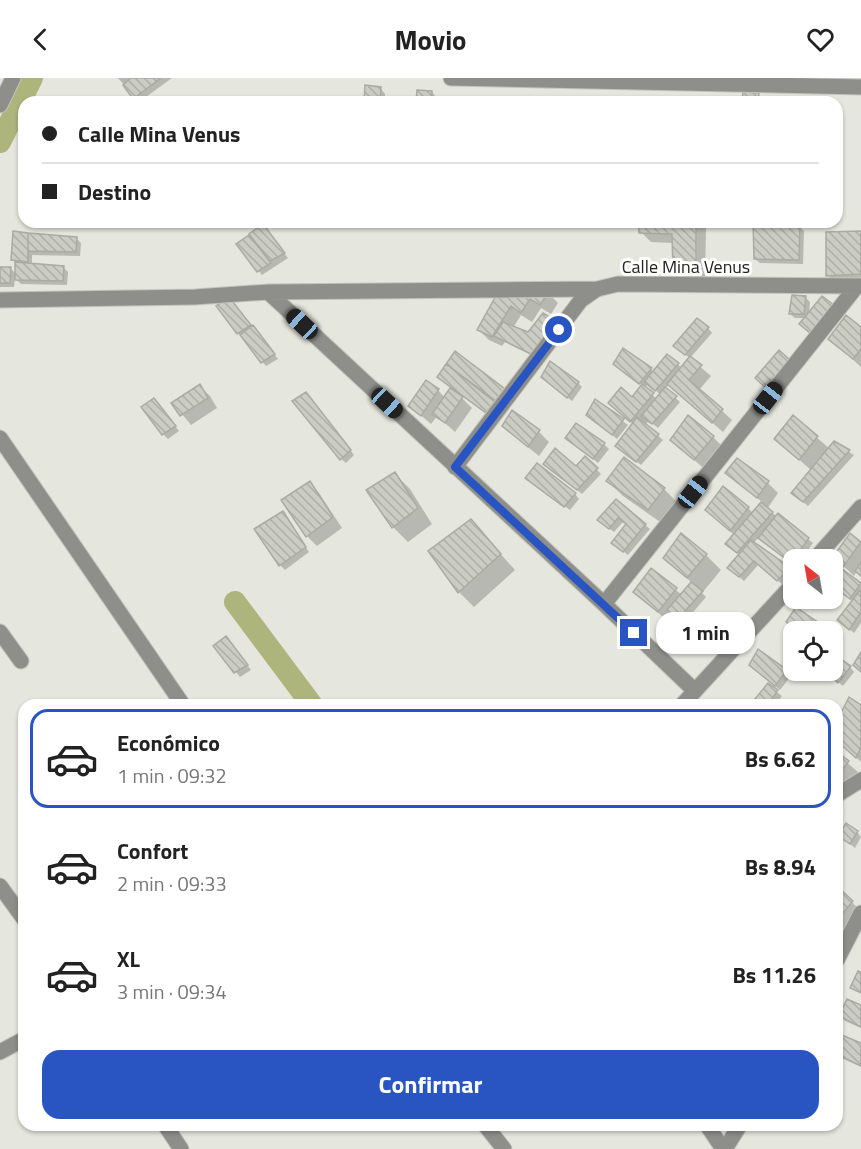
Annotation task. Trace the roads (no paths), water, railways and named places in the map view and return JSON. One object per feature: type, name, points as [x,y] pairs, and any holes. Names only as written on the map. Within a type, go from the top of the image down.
[{"type":"street","points":[[0,105],[13,78]]},
{"type":"street","points":[[451,78],[861,87]]},
{"type":"street","name":"Calle Mina Venus","points":[[0,300],[195,297],[268,292],[597,289],[618,284],[859,286]]},
{"type":"street","points":[[604,604],[859,286]]},
{"type":"street","points":[[455,467],[581,300],[597,289]]},
{"type":"street","points":[[268,292],[604,604],[694,691]]},
{"type":"street","points":[[0,438],[179,699]]},
{"type":"street","points":[[824,549],[861,507]]},
{"type":"street","points":[[687,699],[783,595]]},
{"type":"street","points":[[0,632],[21,661]]},
{"type":"street","points":[[843,791],[861,780]]},
{"type":"street","points":[[0,886],[18,911]]},
{"type":"street","points":[[843,950],[859,924]]},
{"type":"street","points":[[0,1052],[18,1042]]},
{"type":"street","points":[[169,1131],[181,1149]]},
{"type":"street","points":[[490,1131],[504,1149]]},
{"type":"street","points":[[711,1131],[724,1149],[736,1131]]},
{"type":"waterway","points":[[23,96],[32,78]]},
{"type":"waterway","points":[[0,142],[18,106]]},
{"type":"waterway","points":[[235,602],[308,699]]}]
